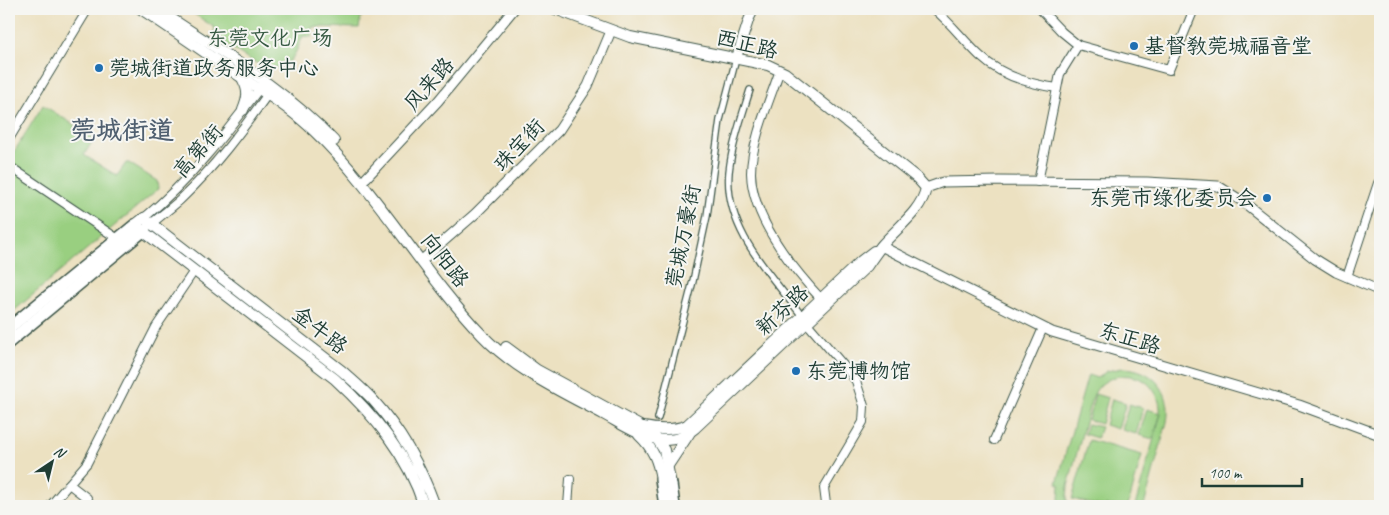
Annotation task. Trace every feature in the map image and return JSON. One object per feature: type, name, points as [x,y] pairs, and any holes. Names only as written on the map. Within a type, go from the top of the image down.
[{"type":"main road","points":[[141,9],[248,78]]},
{"type":"main road","points":[[157,9],[248,78]]},
{"type":"main road","name":"西正路","points":[[555,9],[612,31],[647,41],[768,65],[780,70],[917,178],[926,188]]},
{"type":"main road","points":[[243,110],[248,100],[248,78]]},
{"type":"main road","name":"向阳路","points":[[248,78],[318,124],[366,178],[424,258]]},
{"type":"main road","name":"向阳路","points":[[265,88],[313,130],[351,169],[424,258],[488,331],[514,354],[537,370],[638,429]]},
{"type":"main road","name":"新芬路","points":[[713,406],[823,302],[867,266],[882,246],[918,207],[926,188]]},
{"type":"main road","points":[[9,328],[118,239],[143,224]]},
{"type":"main road","points":[[143,224],[194,271],[335,379],[365,407],[405,461],[424,506]]},
{"type":"main road","points":[[9,342],[143,224]]},
{"type":"main road","name":"金牛路","points":[[143,224],[342,371],[372,399],[389,419],[412,454],[425,478],[435,506]]},
{"type":"main road","points":[[638,429],[665,430],[680,428],[713,406]]},
{"type":"main road","points":[[664,484],[713,406]]},
{"type":"main road","points":[[664,484],[668,466],[690,432],[713,406]]},
{"type":"main road","points":[[638,429],[657,439],[678,438],[690,432],[707,417]]},
{"type":"main road","points":[[638,429],[654,453],[669,504]]},
{"type":"main road","points":[[657,439],[664,450],[668,466]]},
{"type":"street","points":[[9,138],[88,9]]},
{"type":"street","name":"风来路","points":[[366,178],[438,101],[514,9]]},
{"type":"street","points":[[736,59],[754,9]]},
{"type":"street","points":[[934,9],[944,17],[981,57],[998,69],[1019,80],[1057,88]]},
{"type":"street","points":[[1040,9],[1062,32],[1078,45],[1169,70],[1194,9]]},
{"type":"street","name":"珠宝街","points":[[424,258],[475,214],[558,130],[588,86],[612,31]]},
{"type":"street","points":[[1038,182],[1060,74],[1078,45]]},
{"type":"street","name":"莞城万豪街","points":[[658,418],[693,281],[707,216],[720,120],[736,59]]},
{"type":"street","points":[[780,70],[758,136],[751,172],[753,189],[758,209],[781,248],[807,284],[823,302]]},
{"type":"street","name":"高第街","points":[[143,224],[178,188],[226,134],[243,110],[265,88]]},
{"type":"street","name":"高第街","points":[[143,224],[181,199],[214,164],[233,142],[265,88]]},
{"type":"street","points":[[750,90],[738,128],[729,172],[731,205],[738,226],[753,252],[804,320],[856,381],[864,406],[863,422],[824,488],[826,504]]},
{"type":"street","points":[[9,166],[118,239]]},
{"type":"street","points":[[926,188],[943,182],[1147,182],[1218,186],[1242,200],[1315,259],[1347,277],[1380,291]]},
{"type":"street","points":[[1347,277],[1378,183]]},
{"type":"street","name":"东正路","points":[[882,246],[1043,328],[1102,348],[1299,406],[1380,435]]},
{"type":"street","points":[[50,506],[87,463],[156,328],[194,271]]},
{"type":"street","points":[[994,440],[1043,328]]},
{"type":"street","points":[[568,506],[570,479]]},
{"type":"street","points":[[69,484],[87,498],[91,506]]},
{"type":"green space","name":"东莞文化广场","points":[[187,9],[365,9],[359,28],[312,27],[312,37],[303,36],[295,54],[288,63],[280,67],[271,68],[260,65],[239,53],[213,34],[215,28]]},
{"type":"green space","points":[[43,105],[93,137],[84,155],[117,176],[126,163],[129,163],[157,181],[158,189],[9,315],[9,160]]},
{"type":"green space","points":[[1122,368],[1143,372],[1151,377],[1164,392],[1167,401],[1167,422],[1144,506],[1135,506],[1161,413],[1153,439],[1139,435],[1147,409],[1160,413],[1159,403],[1156,394],[1143,380],[1131,376],[1118,376],[1102,384],[1095,393],[1089,407],[1068,486],[1068,506],[1060,506],[1060,484],[1057,483],[1088,375],[1097,378],[1107,371]]},
{"type":"green space","points":[[1095,394],[1108,398],[1101,424],[1088,420]]},
{"type":"green space","points":[[1112,399],[1126,403],[1118,429],[1105,425]]},
{"type":"green space","points":[[1129,404],[1143,408],[1136,434],[1122,430]]},
{"type":"green space","points":[[1087,424],[1101,427],[1097,438],[1084,434]]},
{"type":"green space","points":[[1089,440],[1142,455],[1128,506],[1099,506],[1072,499]]},
{"type":"place","name":"基督教莞城福音堂","points":[[1134,46]]},
{"type":"place","name":"莞城街道政务服务中心","points":[[99,68]]},
{"type":"place","name":"东莞市绿化委员会","points":[[1267,198]]},
{"type":"place","name":"东莞博物馆","points":[[796,371]]},
{"type":"district","name":"莞城街道","points":[[122,130]]}]
